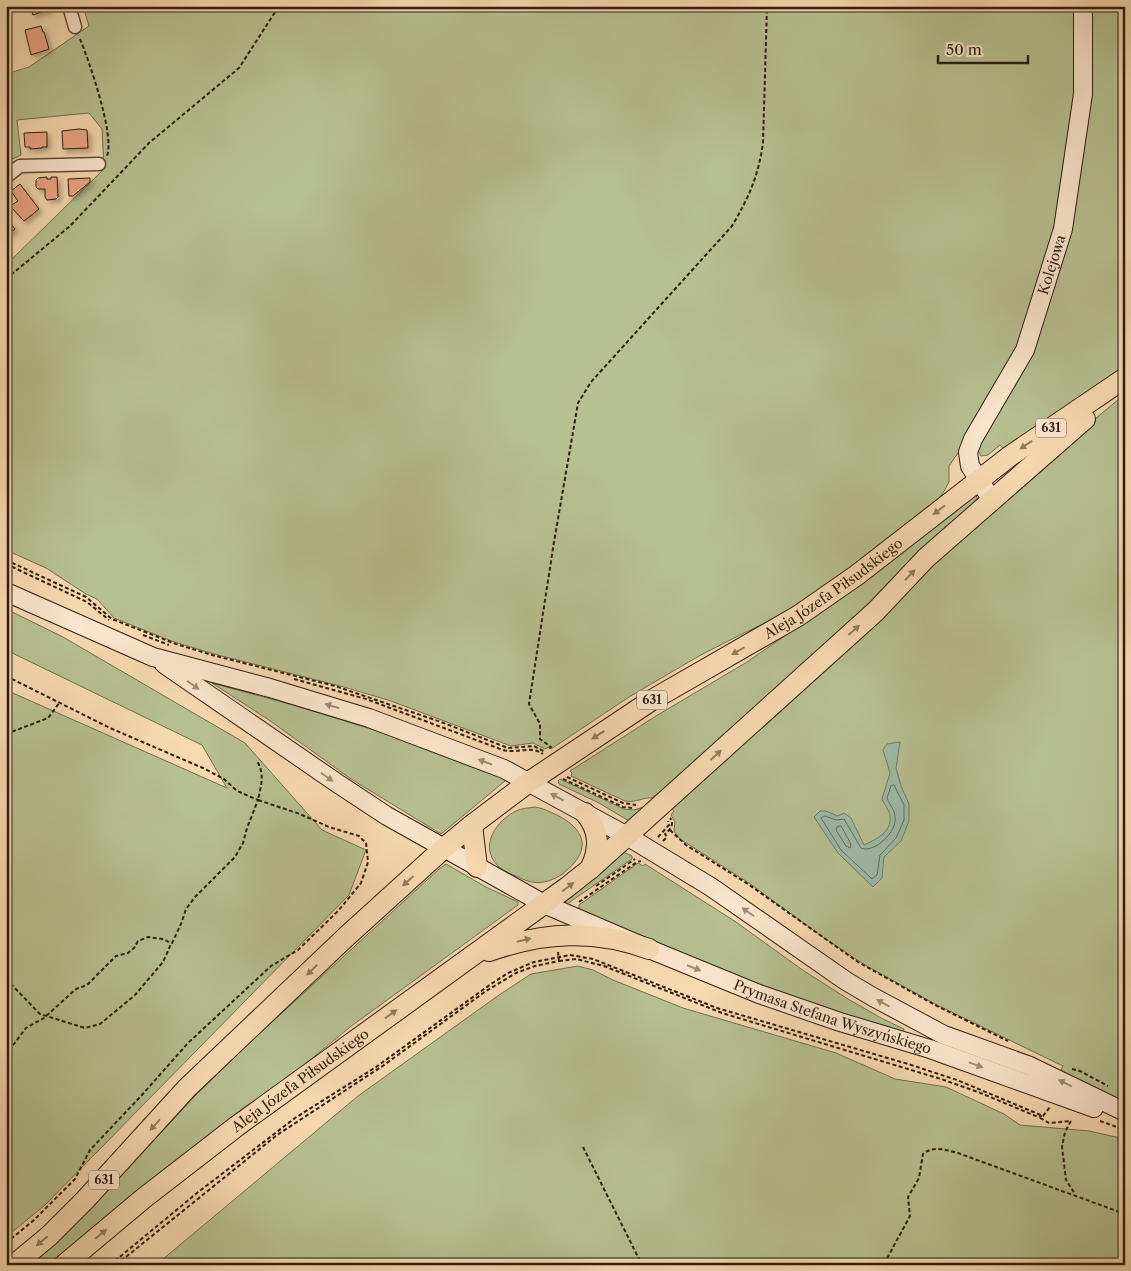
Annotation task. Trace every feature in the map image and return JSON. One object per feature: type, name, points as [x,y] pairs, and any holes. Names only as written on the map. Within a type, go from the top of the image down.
[{"type":"main road","name":"Kolejowa","points":[[992,500],[970,466],[968,452],[973,439],[1026,350],[1063,229],[1083,94],[1084,6]]},
{"type":"main road","name":"Aleja Józefa Piłsudskiego","points":[[529,782],[652,700],[798,616],[857,575],[1010,456],[1125,378]]},
{"type":"main road","name":"631","points":[[544,904],[590,869],[627,836],[876,611],[926,558],[1022,472],[1125,384]]},
{"type":"main road","points":[[6,592],[153,657],[270,688],[369,718],[504,769],[585,813],[594,827],[598,842],[596,856],[590,869]]},
{"type":"main road","points":[[153,657],[387,816],[544,904]]},
{"type":"main road","name":"631","points":[[14,1265],[49,1236],[85,1200],[187,1088],[347,936],[444,848],[529,782]]},
{"type":"main road","name":"Prymasa Stefana Wyszyńskiego","points":[[585,813],[627,836],[739,906],[846,981],[894,1009],[944,1035],[1030,1066],[1125,1112]]},
{"type":"main road","points":[[472,825],[477,867]]},
{"type":"main road","name":"Aleja Józefa Piłsudskiego","points":[[64,1265],[144,1198],[236,1126],[544,904]]},
{"type":"main road","name":"Prymasa Stefana Wyszyńskiego","points":[[544,904],[726,981],[791,1005],[937,1051],[1125,1119]]},
{"type":"main road","points":[[462,963],[484,952],[506,945],[535,938],[557,936],[606,936],[618,938],[649,949]]},
{"type":"street","points":[[68,6],[75,27]]},
{"type":"street","points":[[6,177],[20,166],[99,164]]},
{"type":"path","points":[[6,279],[70,226],[149,143],[239,68],[279,6]]},
{"type":"path","points":[[6,560],[86,597],[112,619],[176,644],[212,656],[335,686],[440,722],[508,748],[536,746],[544,752],[547,751],[551,747],[540,739],[540,724],[529,704],[578,403],[590,382],[732,226],[744,206],[755,183],[763,143],[768,6]]},
{"type":"path","points":[[75,27],[88,59],[109,138],[109,155],[99,164]]},
{"type":"path","points":[[6,564],[86,602],[96,610]]},
{"type":"path","points":[[6,676],[110,728],[203,768],[224,779],[237,791],[300,814],[329,827],[359,836],[366,843],[368,862],[361,882],[338,911],[298,950],[270,966],[188,1043],[90,1150],[76,1178],[34,1220],[6,1243]]},
{"type":"path","points":[[1120,688],[1125,694]]},
{"type":"path","points":[[6,734],[48,718],[60,702]]},
{"type":"path","points":[[6,979],[40,1014],[85,1028],[100,1024],[135,995],[163,962],[186,909],[195,897],[235,857],[243,843],[258,800],[262,778],[257,761]]},
{"type":"path","points":[[557,763],[568,775],[566,776],[623,803],[640,804]]},
{"type":"path","points":[[570,916],[574,905],[637,862],[640,862],[667,837],[665,834],[670,830],[672,824],[669,816],[671,814],[662,804]]},
{"type":"path","points":[[670,830],[686,845],[748,884],[858,962],[927,1001],[1008,1041]]},
{"type":"path","points":[[557,936],[559,961]]},
{"type":"path","points":[[6,1050],[14,1044],[26,1028],[47,1016],[76,989],[87,985],[116,956],[128,953],[138,942],[148,937],[162,939],[172,944]]},
{"type":"path","points":[[110,1265],[198,1192],[295,1118],[376,1067],[491,984],[517,968],[534,962],[570,955],[593,958],[717,1008],[916,1066],[956,1080],[1043,1116]]},
{"type":"path","points":[[116,1265],[283,1131],[384,1065],[486,991],[516,973],[535,966],[576,959],[604,966],[722,1013],[941,1079],[978,1092],[1049,1123],[1071,1121],[1065,1132],[1062,1147],[1066,1180],[1076,1196]]},
{"type":"path","points":[[6,986],[11,983]]},
{"type":"path","points":[[1038,1117],[1043,1116],[1051,1107]]},
{"type":"path","points":[[583,1147],[642,1265]]},
{"type":"path","points":[[884,1264],[910,1216],[908,1197],[919,1178],[923,1154],[929,1150],[940,1149],[958,1152],[1125,1214]]},
{"type":"green space","points":[[83,6],[1077,6],[1076,90],[1058,217],[1020,346],[962,447],[949,466],[949,482],[939,498],[875,553],[794,609],[699,656],[629,697],[551,749],[549,747],[545,749],[533,743],[511,746],[388,700],[174,642],[114,618],[97,599],[46,568],[6,550],[6,265],[104,169],[102,129],[89,113],[17,120],[21,155],[6,162],[6,74],[29,67],[89,26]]},
{"type":"green space","points":[[1089,6],[1125,6],[1125,368],[1005,451],[1000,445],[988,455],[981,456],[977,448],[1056,279]]},
{"type":"green space","points":[[1125,394],[1125,1107],[1058,1076],[1063,1066],[935,1004],[865,965],[824,938],[749,883],[680,839],[674,831],[675,822],[671,815],[674,811],[670,808],[1047,459]]},
{"type":"green space","points":[[976,495],[977,498],[973,503],[863,610],[660,795],[658,793],[652,798],[625,801],[571,776],[572,773],[570,771],[656,716],[747,662],[856,587]]},
{"type":"green space","points":[[6,609],[63,637],[245,743],[322,830],[366,850],[349,895],[45,1205],[6,1237],[6,690],[227,788],[202,745],[6,650]]},
{"type":"green space","points":[[212,683],[381,732],[504,778],[505,781],[441,834],[351,779],[269,720]]},
{"type":"green space","points":[[560,779],[624,809],[634,810],[647,806],[629,821],[599,803],[559,784],[558,781]]},
{"type":"green space","points":[[535,807],[544,809],[566,820],[578,832],[582,846],[575,862],[565,872],[554,879],[541,883],[527,881],[502,869],[492,858],[490,850],[492,834],[502,821],[518,810]]},
{"type":"green space","points":[[623,852],[632,856],[632,859],[567,904],[563,903],[564,901]]},
{"type":"green space","points":[[638,863],[643,866],[645,864],[736,922],[804,971],[848,999],[904,1029],[903,1033],[736,977],[579,910],[579,905]]},
{"type":"green space","points":[[446,864],[486,887],[518,902],[518,905],[350,1027],[280,1085],[108,1219],[53,1265],[29,1265],[104,1194],[196,1095],[247,1045]]},
{"type":"green space","points":[[578,966],[593,970],[683,1008],[836,1053],[895,1079],[946,1087],[1004,1114],[1020,1125],[1089,1131],[1125,1139],[1125,1265],[156,1265],[358,1096],[499,995],[531,974]]},
{"type":"water","points":[[900,742],[896,768],[909,804],[909,821],[901,841],[884,857],[882,878],[873,887],[838,853],[814,817],[820,811],[826,811],[838,816],[844,813],[851,818],[864,845],[882,835],[890,822],[890,815],[882,799],[890,773],[883,750],[887,744]]},
{"type":"building","points":[[30,6],[49,6],[50,9],[33,15]]},
{"type":"building","points":[[41,26],[49,49],[31,55],[25,30]]},
{"type":"building","points":[[87,130],[88,148],[63,149],[62,131]]},
{"type":"building","points":[[47,132],[47,147],[30,149],[30,147],[25,147],[24,133]]},
{"type":"building","points":[[47,177],[47,179],[51,179],[51,177],[57,177],[58,197],[56,199],[47,200],[45,189],[38,189],[36,187],[36,180],[38,178]]},
{"type":"building","points":[[90,178],[90,182],[73,196],[69,196],[68,179]]},
{"type":"building","points":[[20,184],[39,209],[24,221],[10,206],[18,201],[11,191]]},
{"type":"building","points":[[6,222],[8,225],[10,223],[15,229],[6,236]]}]
